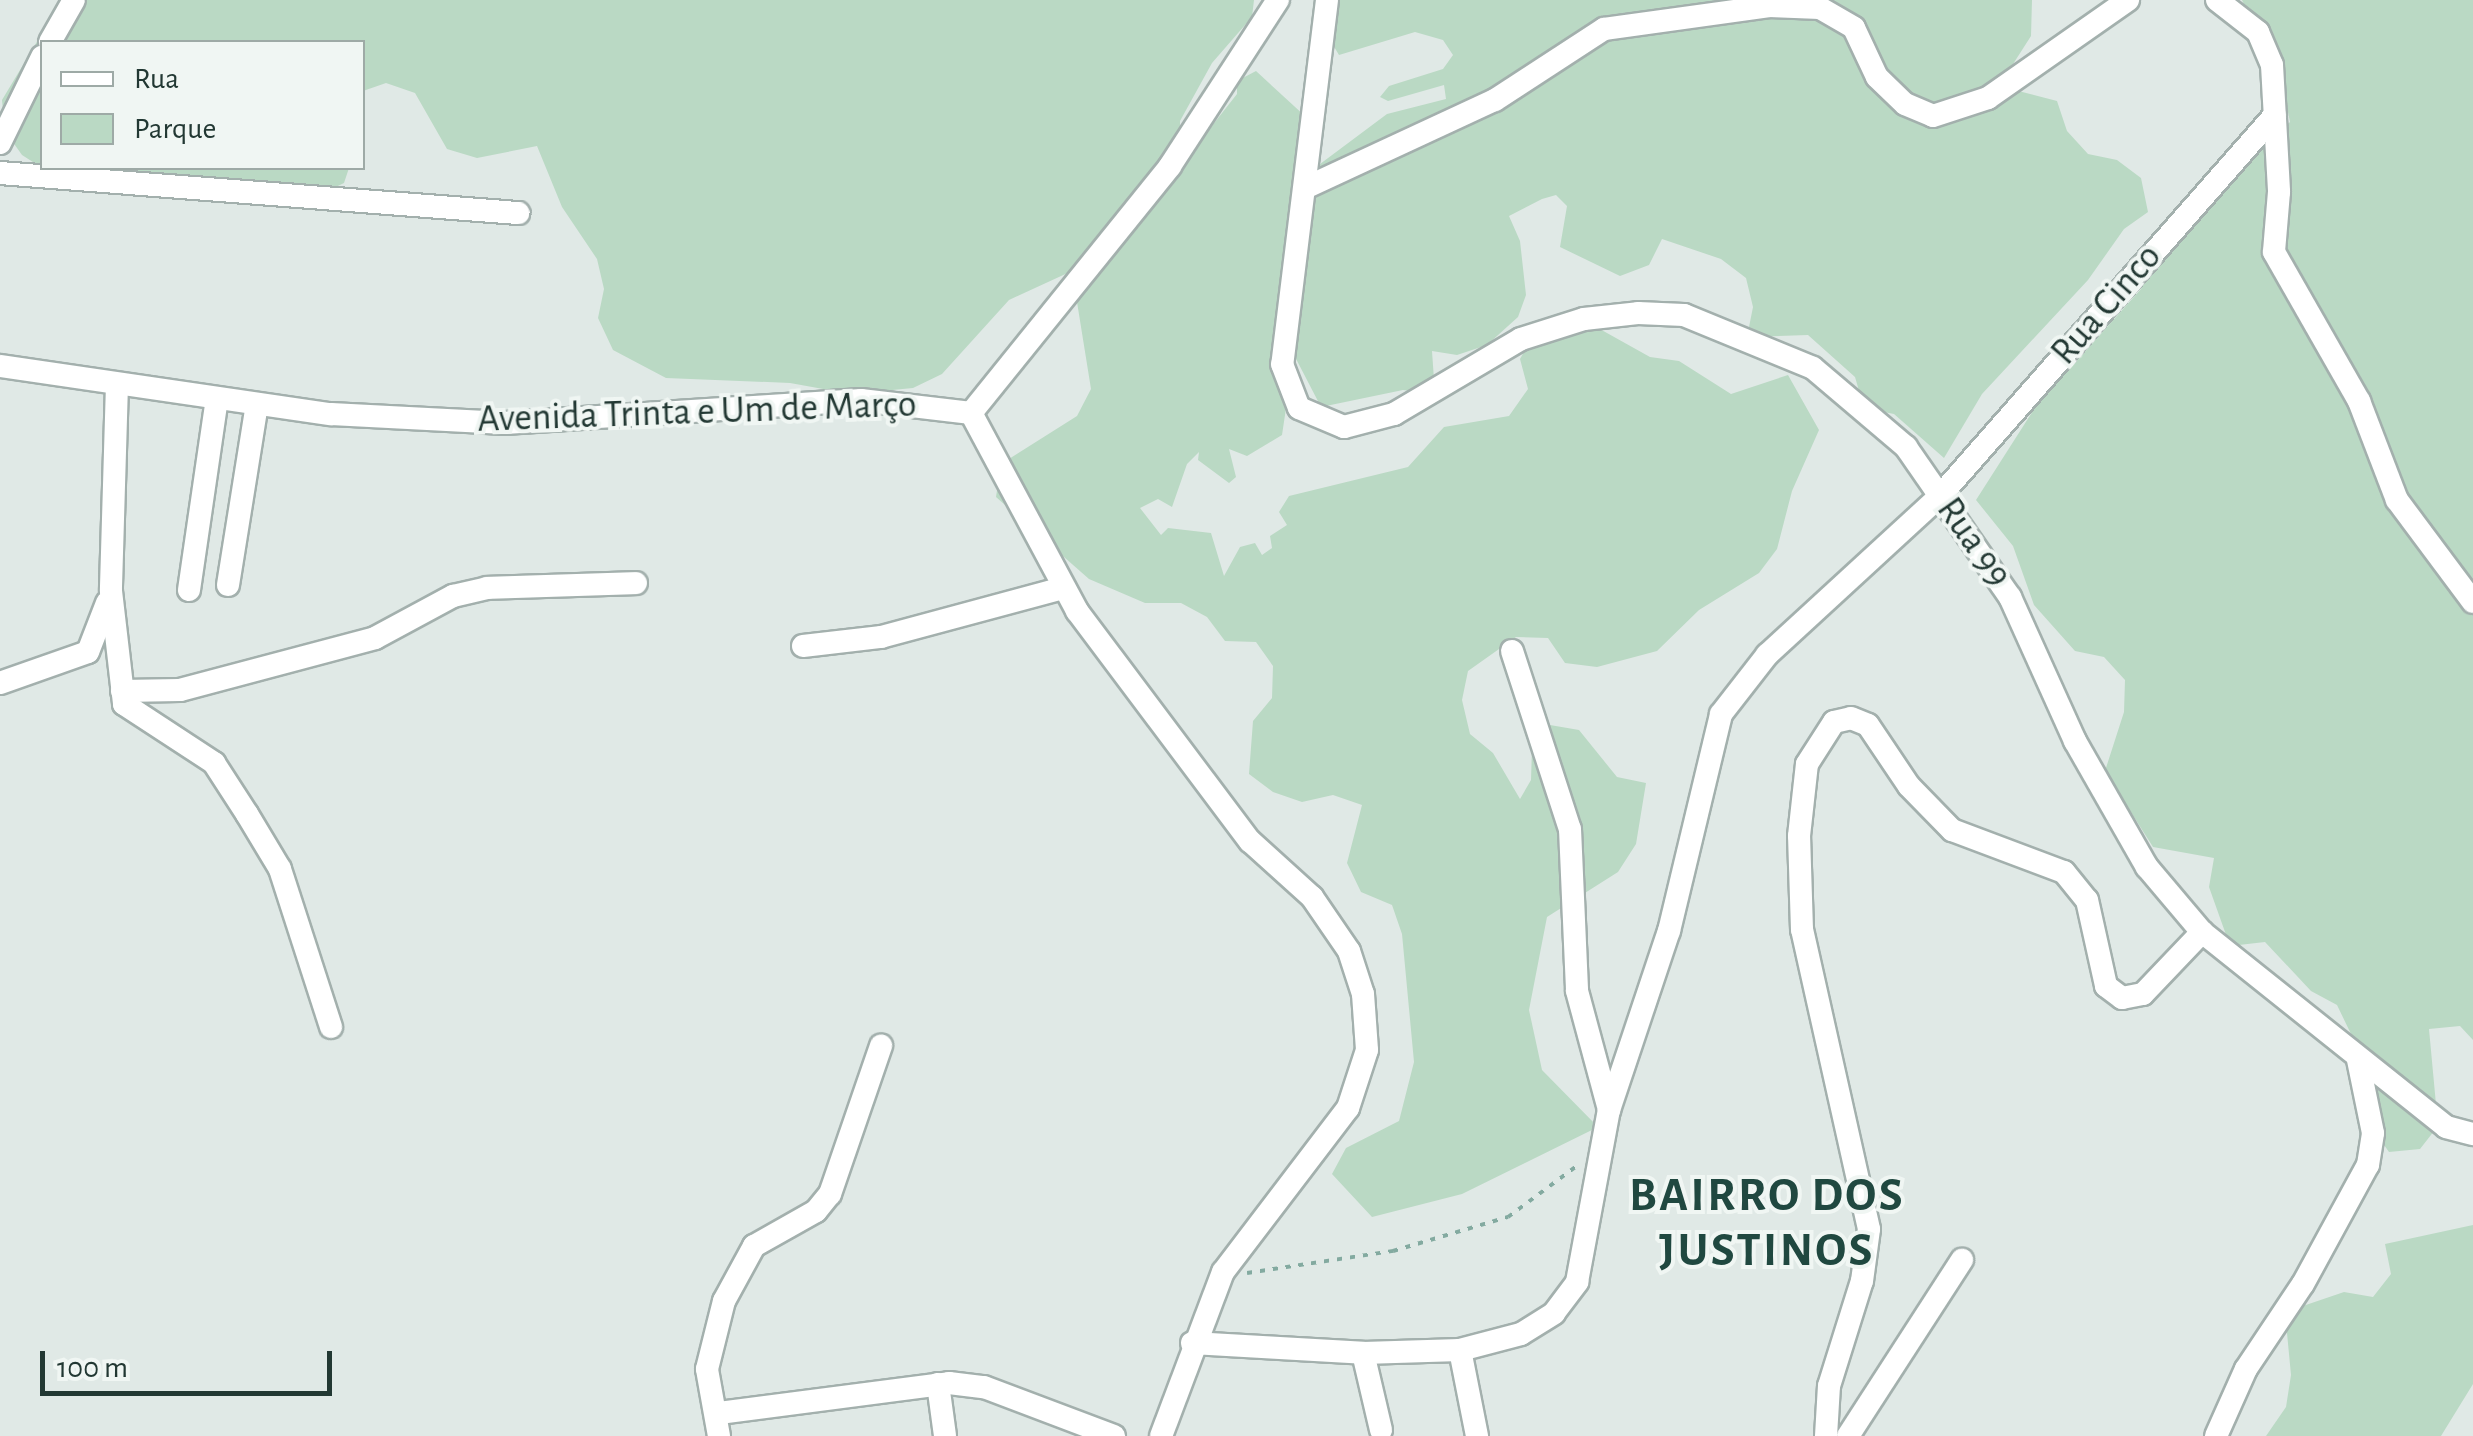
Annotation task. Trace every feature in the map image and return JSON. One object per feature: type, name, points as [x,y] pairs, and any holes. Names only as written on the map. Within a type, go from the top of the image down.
[{"type":"street","points":[[51,40],[74,0]]},
{"type":"street","points":[[971,414],[1170,166],[1278,0]]},
{"type":"street","points":[[1305,188],[1326,0]]},
{"type":"street","points":[[1305,188],[1495,100],[1604,29],[1769,6],[1820,8],[1854,28],[1877,76],[1905,104],[1934,116],[1988,98],[2128,0]]},
{"type":"street","points":[[2216,0],[2258,32],[2272,65],[2274,252],[2360,401],[2397,500],[2473,602]]},
{"type":"street","points":[[0,142],[12,93],[40,58]]},
{"type":"street","name":"Rua Cinco","points":[[1609,1110],[1669,931],[1722,714],[1767,655],[1940,496],[2275,115]]},
{"type":"street","points":[[0,173],[518,212]]},
{"type":"street","name":"Rua 99","points":[[1305,188],[1282,364],[1299,408],[1344,427],[1394,414],[1537,334],[1584,319],[1684,315],[1813,368],[1906,448],[2010,597],[2074,742],[2146,867],[2202,932],[2446,1127],[2473,1134]]},
{"type":"street","name":"Avenida Trinta e Um de Março","points":[[0,366],[256,404],[505,423],[861,400],[971,414],[1062,588],[1250,841],[1312,897],[1348,951],[1363,994],[1368,1050],[1348,1108],[1223,1272],[1192,1343],[1161,1436]]},
{"type":"street","points":[[118,384],[111,591],[122,691],[133,714],[175,733],[214,763],[247,814],[280,869],[331,1027]]},
{"type":"street","points":[[190,590],[217,398]]},
{"type":"street","points":[[228,585],[256,404]]},
{"type":"street","points":[[122,691],[180,690],[375,638],[453,596],[487,588],[636,583]]},
{"type":"street","points":[[803,646],[881,637],[1062,588]]},
{"type":"street","points":[[0,683],[88,652],[111,591]]},
{"type":"street","points":[[1192,1343],[1363,1353],[1460,1350],[1521,1334],[1554,1314],[1576,1282],[1606,1145],[1609,1110],[1577,991],[1570,829],[1512,651]]},
{"type":"street","points":[[1826,1436],[1830,1386],[1862,1281],[1868,1229],[1802,930],[1799,836],[1807,764],[1834,722],[1851,718],[1868,725],[1909,786],[1952,830],[2064,872],[2086,900],[2106,986],[2122,998],[2143,994],[2202,932]]},
{"type":"street","points":[[881,1046],[830,1194],[816,1211],[754,1246],[724,1301],[707,1388],[719,1425],[938,1384],[984,1387],[1114,1436]]},
{"type":"street","points":[[2216,1436],[2246,1369],[2303,1284],[2368,1166],[2372,1116],[2358,1060]]},
{"type":"street","points":[[1848,1436],[1962,1260]]},
{"type":"street","points":[[1460,1350],[1477,1436]]},
{"type":"street","points":[[1363,1353],[1381,1430]]},
{"type":"street","points":[[938,1384],[944,1436]]},
{"type":"path","points":[[1223,1272],[1273,1273],[1392,1251],[1508,1216],[1606,1145]]},
{"type":"green space","points":[[62,0],[1254,0],[1252,17],[1212,63],[1180,121],[1180,147],[1200,141],[1237,94],[1237,81],[1256,71],[1306,117],[1312,170],[1387,114],[1446,99],[1444,85],[1388,101],[1380,97],[1389,86],[1443,69],[1453,55],[1443,40],[1415,32],[1339,55],[1324,30],[1324,0],[2032,0],[2031,36],[1999,86],[2057,101],[2067,131],[2088,154],[2117,160],[2141,178],[2148,212],[2124,229],[2088,280],[1982,394],[1944,458],[1894,414],[1864,408],[1855,377],[1808,335],[1747,337],[1753,307],[1746,278],[1721,259],[1662,239],[1649,265],[1620,276],[1560,247],[1567,206],[1556,195],[1542,199],[1509,216],[1520,241],[1526,295],[1518,317],[1487,345],[1457,355],[1432,351],[1435,394],[1403,390],[1321,407],[1294,355],[1282,435],[1247,456],[1229,449],[1236,477],[1229,483],[1198,460],[1199,452],[1187,464],[1172,507],[1158,499],[1140,508],[1161,535],[1168,528],[1211,533],[1224,576],[1240,547],[1255,543],[1262,555],[1272,548],[1270,536],[1287,525],[1279,512],[1289,496],[1408,467],[1444,427],[1509,416],[1528,389],[1520,359],[1530,341],[1598,328],[1650,357],[1679,361],[1731,394],[1788,375],[1819,430],[1792,491],[1777,549],[1759,573],[1699,610],[1657,651],[1597,667],[1565,663],[1548,638],[1516,637],[1468,671],[1462,700],[1470,734],[1493,753],[1520,799],[1531,780],[1532,748],[1550,725],[1579,730],[1617,777],[1646,783],[1636,844],[1618,872],[1547,917],[1529,1010],[1542,1070],[1598,1127],[1462,1194],[1372,1217],[1332,1174],[1346,1148],[1399,1121],[1414,1062],[1402,934],[1392,905],[1361,892],[1347,863],[1362,805],[1333,795],[1302,802],[1273,792],[1249,774],[1253,721],[1272,698],[1273,666],[1256,642],[1225,641],[1207,617],[1181,603],[1145,603],[1089,579],[996,497],[1001,464],[1077,416],[1091,389],[1072,271],[1009,300],[942,374],[913,388],[851,394],[790,383],[666,378],[613,350],[598,318],[604,289],[597,259],[562,207],[537,146],[477,158],[447,149],[415,93],[386,83],[365,90],[365,40],[40,40],[40,167],[22,155],[5,131],[2,100]]},
{"type":"green space","points":[[2242,0],[2473,0],[2473,1040],[2460,1026],[2429,1029],[2438,1126],[2420,1149],[2389,1152],[2372,1128],[2351,1034],[2337,1005],[2311,991],[2265,942],[2230,946],[2209,887],[2214,858],[2153,847],[2105,771],[2124,712],[2125,680],[2104,657],[2075,651],[2034,605],[2013,546],[1976,500],[2036,406],[2141,289],[2172,231],[2290,122],[2284,92]]},
{"type":"green space","points":[[45,170],[348,170],[344,183],[315,197]]},
{"type":"green space","points":[[2473,1225],[2473,1384],[2441,1436],[2266,1436],[2286,1407],[2291,1375],[2285,1312],[2344,1292],[2373,1297],[2391,1274],[2385,1244]]},
{"type":"district","name":"BAIRRO DOS JUSTINOS","points":[[1767,1224]]}]
